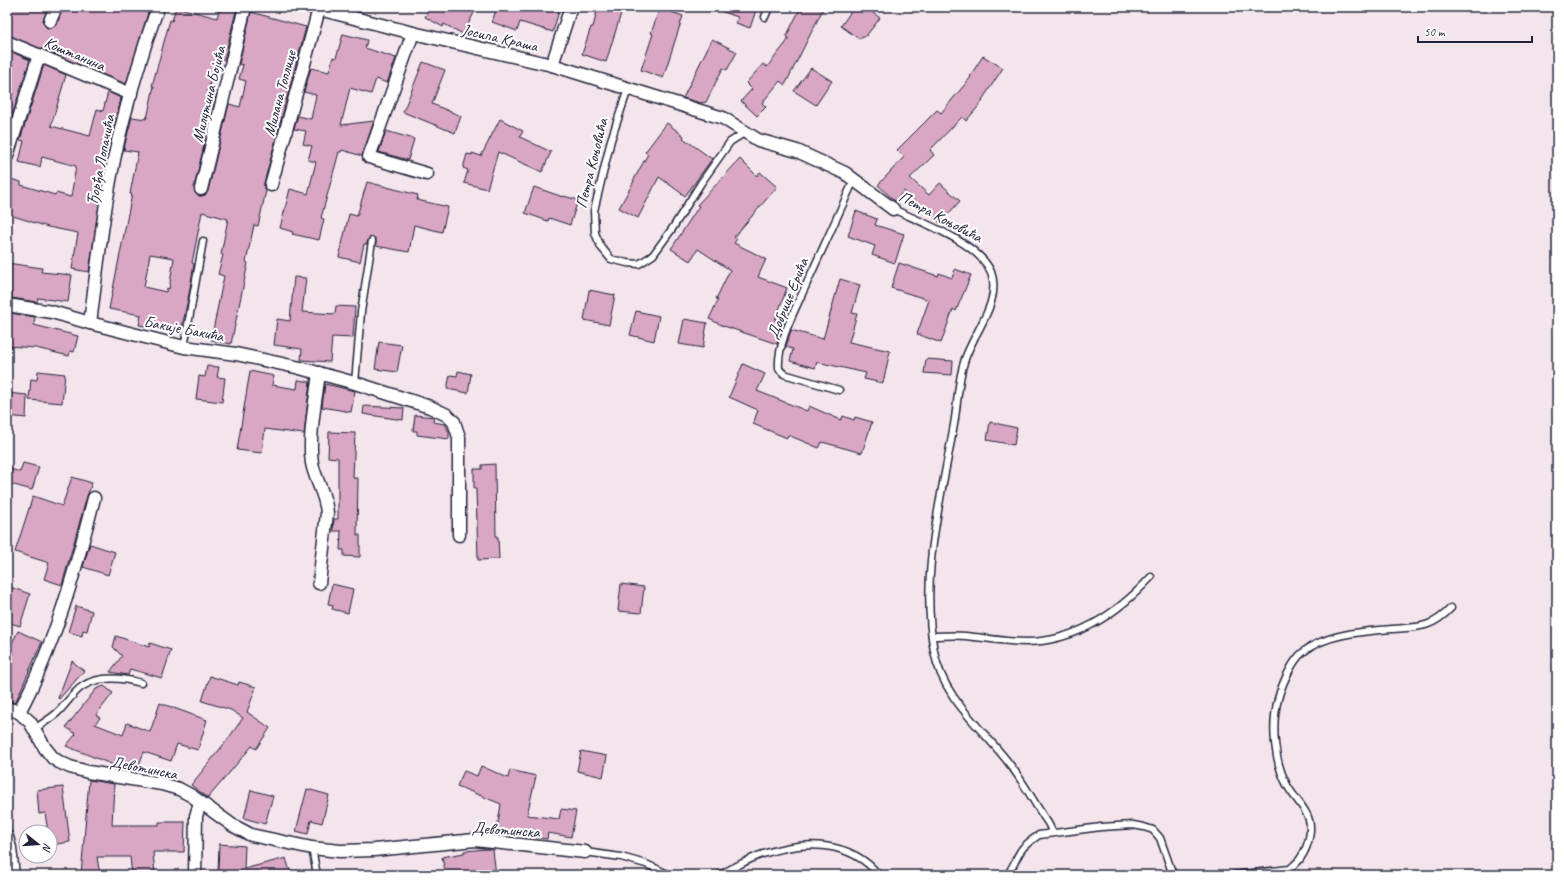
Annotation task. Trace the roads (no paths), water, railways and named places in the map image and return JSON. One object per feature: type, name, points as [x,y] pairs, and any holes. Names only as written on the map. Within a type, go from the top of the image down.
[{"type":"street","points":[[50,21],[56,7]]},
{"type":"street","name":"Ђорђа Лопачића","points":[[90,323],[99,250],[110,183],[124,117],[158,7]]},
{"type":"street","name":"Милутина Бојића","points":[[201,189],[245,7]]},
{"type":"street","name":"Јосипа Краша","points":[[323,9],[413,34],[552,65],[571,7]]},
{"type":"street","name":"Милана Топлице","points":[[271,185],[323,9]]},
{"type":"street","points":[[413,34],[369,157],[427,174]]},
{"type":"street","name":"Коштанина","points":[[7,42],[131,94]]},
{"type":"street","points":[[7,156],[39,55]]},
{"type":"street","name":"Петра Коњовића","points":[[552,65],[723,118],[735,125],[744,133],[766,144],[797,151],[813,157],[845,173],[893,209]]},
{"type":"street","name":"Бакије Бакића","points":[[7,305],[52,312],[184,347],[236,354],[319,373],[430,407],[447,415],[454,422],[459,437],[459,535]]},
{"type":"street","points":[[319,373],[310,449],[314,472],[326,503],[327,513],[319,583]]},
{"type":"street","points":[[19,712],[41,668],[52,641],[78,558],[94,498]]},
{"type":"street","name":"Девотинска","points":[[7,708],[19,712],[30,722],[53,758],[70,767],[88,772],[162,784],[179,789],[192,796],[232,825],[251,835],[312,848],[340,851],[374,850],[475,840],[585,852]]},
{"type":"street","points":[[195,875],[196,816],[200,803]]},
{"type":"street","points":[[7,837],[10,848],[13,875]]},
{"type":"lane","points":[[764,17],[769,7]]},
{"type":"lane","name":"Петра Коњовића","points":[[628,89],[611,140],[594,211],[595,233],[601,247],[611,259],[639,264],[653,255],[672,230],[701,183],[730,142],[744,133]]},
{"type":"lane","name":"Добрице Ерића","points":[[839,390],[784,374],[779,369],[778,359],[794,312],[854,180]]},
{"type":"lane","name":"Петра Коњовића","points":[[893,209],[974,250],[987,264],[991,273],[994,285],[993,297],[986,316],[971,343],[964,361],[958,389],[954,428],[942,484],[930,561],[930,611],[932,636],[937,664],[947,687],[959,706],[1011,766],[1053,833]]},
{"type":"lane","points":[[184,347],[203,241]]},
{"type":"lane","points":[[355,383],[361,312],[372,241]]},
{"type":"lane","points":[[932,636],[965,636],[982,639],[1029,642],[1067,635],[1085,628],[1117,610],[1151,577]]},
{"type":"lane","points":[[1234,875],[1290,870],[1300,859],[1310,833],[1309,820],[1282,775],[1276,751],[1274,723],[1278,699],[1293,664],[1311,646],[1342,635],[1413,628],[1428,625],[1444,615],[1451,608]]},
{"type":"lane","points":[[34,730],[57,713],[82,686],[95,681],[119,678],[141,683]]},
{"type":"lane","points":[[1007,875],[1014,866],[1020,852],[1031,840],[1039,835],[1100,827],[1133,825],[1144,826],[1153,830],[1160,838],[1174,875]]},
{"type":"lane","points":[[719,875],[746,861],[780,849],[807,845],[820,845],[844,850],[865,861],[880,875]]},
{"type":"lane","points":[[312,848],[317,875]]},
{"type":"lane","name":"Девотинска","points":[[585,852],[634,860],[670,875]]}]
